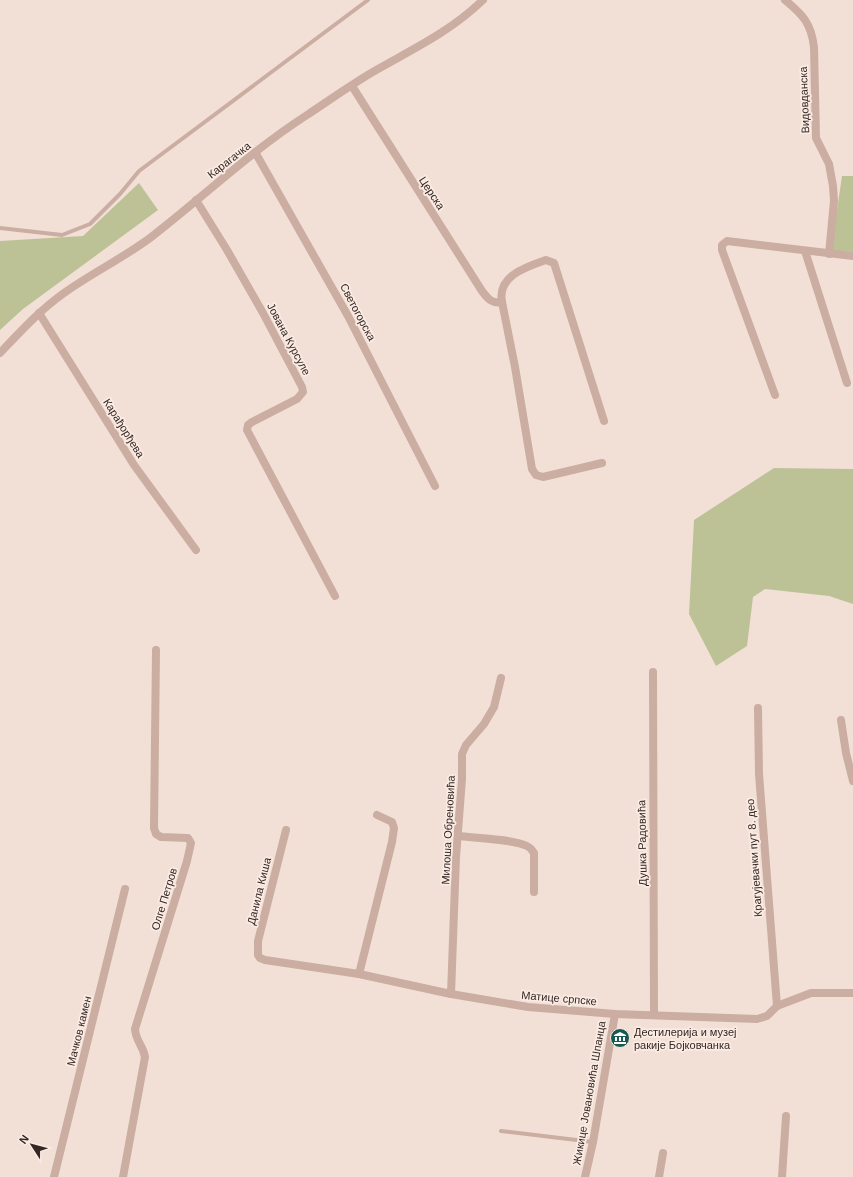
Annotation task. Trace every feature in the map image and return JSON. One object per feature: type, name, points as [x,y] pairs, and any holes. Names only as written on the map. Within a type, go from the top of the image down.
[{"type":"street","name":"Видовданска","points":[[785,0],[800,13],[809,24],[812,33],[814,47],[816,138],[829,164],[833,186],[834,201],[829,254]]},
{"type":"street","name":"Карагачка","points":[[0,353],[39,313],[64,293],[134,249],[255,152],[305,116],[352,86],[436,37],[461,20],[478,2]]},
{"type":"street","name":"Церска","points":[[352,86],[482,291],[491,302],[502,302]]},
{"type":"street","name":"Светогорска","points":[[255,152],[348,316],[435,486]]},
{"type":"street","name":"Јована Курсуле","points":[[196,200],[246,282],[302,387],[303,392],[297,399],[252,422],[248,425],[247,430],[335,596]]},
{"type":"street","points":[[775,395],[722,250],[722,244],[727,241],[853,256]]},
{"type":"street","points":[[805,251],[847,383]]},
{"type":"street","points":[[602,463],[542,477],[536,474],[532,469],[513,354],[501,297],[502,290],[506,282],[526,266],[546,260],[554,263],[604,420]]},
{"type":"street","name":"Карађорђева","points":[[39,313],[134,465],[196,550]]},
{"type":"street","name":"Олге Петров","points":[[123,1177],[145,1057],[144,1050],[136,1038],[135,1029],[185,869],[191,843],[188,838],[161,837],[156,834],[154,828],[156,650]]},
{"type":"street","name":"Душка Радовића","points":[[653,672],[654,1015]]},
{"type":"street","name":"Милоша Обреновића","points":[[451,994],[463,750],[484,724],[494,707],[501,678]]},
{"type":"street","name":"Крагујевачки пут 8. део","points":[[758,708],[759,774],[777,1006]]},
{"type":"street","points":[[840,720],[853,780]]},
{"type":"street","points":[[359,974],[392,842],[394,828],[392,822],[377,815]]},
{"type":"street","name":"Данила Киша","points":[[260,958],[257,950],[258,940],[286,830]]},
{"type":"street","points":[[458,836],[515,843],[526,845],[531,848],[534,853],[534,892]]},
{"type":"street","name":"Мачков камен","points":[[54,1177],[125,889]]},
{"type":"street","name":"Матице српске","points":[[260,958],[359,974],[451,994],[528,1007],[615,1014],[757,1019],[767,1016],[777,1006],[811,993],[853,992]]},
{"type":"street","name":"Жикице Јовановића Шпанца","points":[[585,1177],[593,1142],[615,1014]]},
{"type":"street","points":[[782,1177],[786,1116]]},
{"type":"street","points":[[659,1177],[664,1152]]},
{"type":"lane","points":[[0,228],[62,235],[90,224],[120,194],[139,171],[368,0]]},
{"type":"lane","points":[[501,1131],[593,1142]]},
{"type":"green space","points":[[842,176],[853,176],[853,252],[831,251]]},
{"type":"green space","points":[[139,183],[158,210],[23,309],[0,330],[0,241],[83,236]]},
{"type":"green space","points":[[774,468],[853,469],[853,604],[829,596],[765,589],[753,597],[747,646],[716,666],[689,614],[694,520]]},
{"type":"place","name":"Дестилерија и музеј ракије Бојковчанка","points":[[620,1038]]}]
